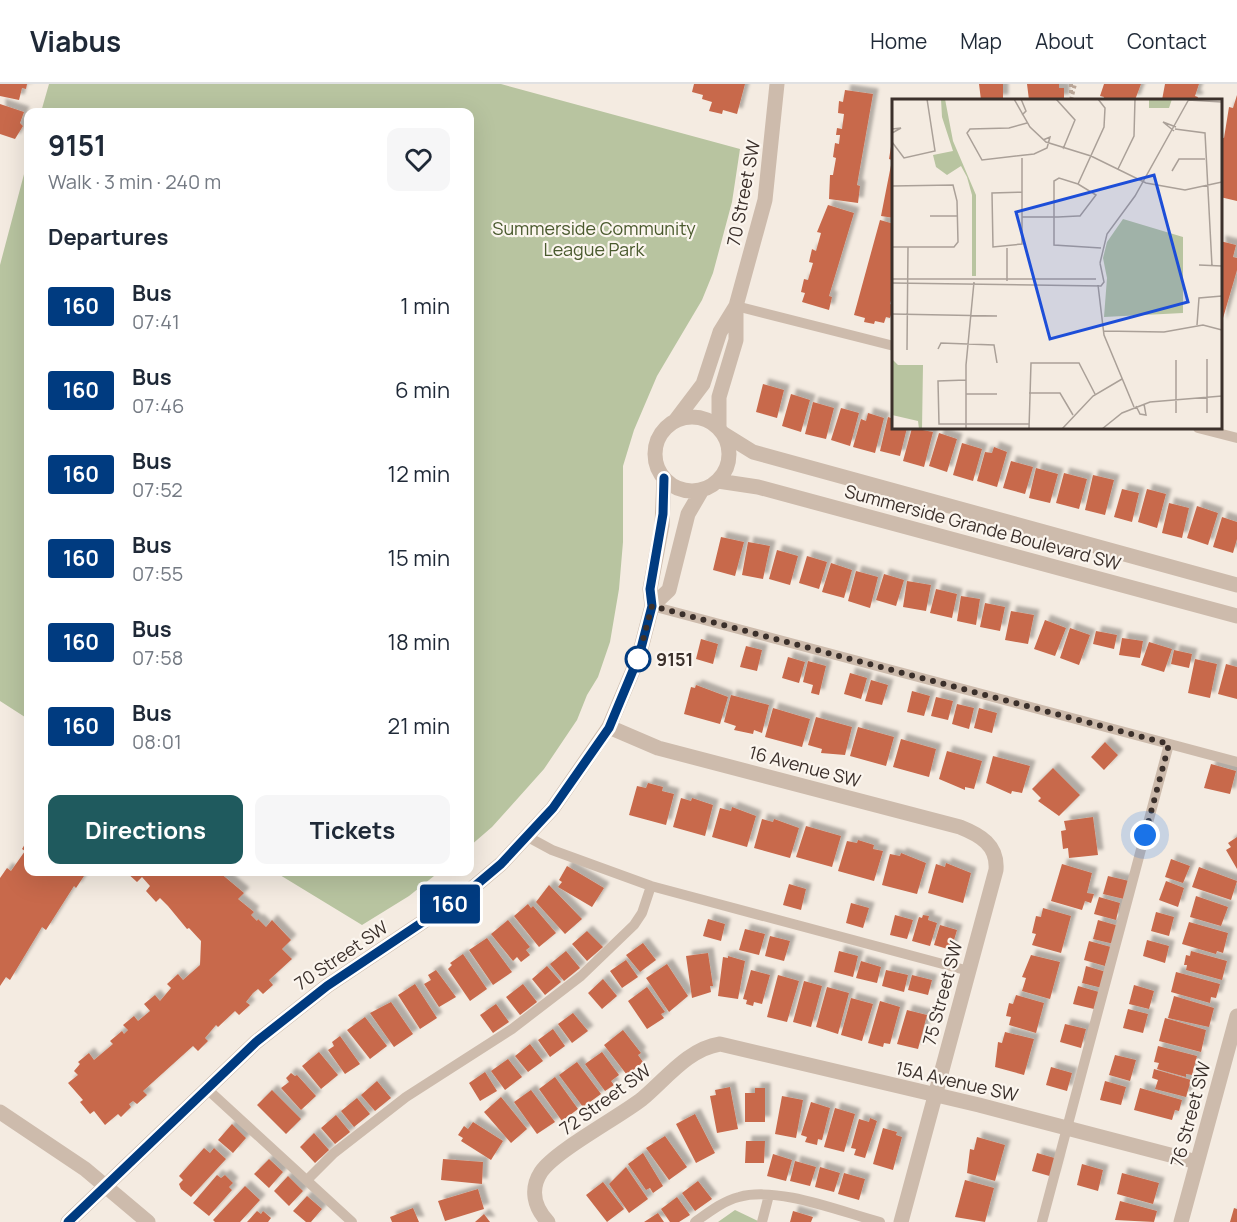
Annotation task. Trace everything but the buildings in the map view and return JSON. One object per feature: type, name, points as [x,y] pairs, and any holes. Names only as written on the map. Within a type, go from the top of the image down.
[{"type":"street","name":"70 Street SW","points":[[722,431],[719,397],[736,340],[736,306],[765,200],[777,84]]},
{"type":"street","name":"70 Street SW","points":[[675,422],[703,384],[720,332],[736,306]]},
{"type":"street","points":[[693,416],[711,422],[722,431],[730,454],[724,473],[718,481],[702,490],[684,491],[673,487],[658,471],[654,452],[661,433],[675,422],[693,416]]},
{"type":"street","name":"Summerside Grande Boulevard SW","points":[[722,431],[753,452],[1237,585]]},
{"type":"street","name":"70 Street SW","points":[[68,1222],[206,1088],[288,1015],[327,986],[469,891],[528,837],[574,781],[609,728],[632,678],[652,606],[650,589],[663,514],[664,478]]},
{"type":"street","name":"Summerside Grande Boulevard SW","points":[[718,481],[758,487],[1237,616]]},
{"type":"street","name":"70 Street SW","points":[[652,606],[669,590],[688,514],[702,490]]},
{"type":"street","name":"16 Avenue SW","points":[[609,728],[658,748],[960,827],[975,833],[989,845]]},
{"type":"street","name":"75 Street SW","points":[[901,1222],[996,870],[997,860],[989,845]]},
{"type":"street","name":"76 Street SW","points":[[1181,1222],[1234,1042],[1237,1016]]},
{"type":"street","name":"15A Avenue SW","points":[[708,1046],[733,1046],[1068,1127],[1197,1162]]},
{"type":"street","name":"72 Street SW","points":[[548,1222],[537,1207],[534,1189],[547,1165],[640,1100],[686,1060],[708,1046]]},
{"type":"street","points":[[0,1112],[106,1185],[147,1222]]},
{"type":"lane","points":[[736,306],[892,345]]},
{"type":"lane","points":[[1202,429],[1237,438]]},
{"type":"lane","points":[[652,606],[1237,762]]},
{"type":"lane","points":[[1042,1222],[1169,744]]},
{"type":"lane","points":[[528,837],[552,850],[651,886],[969,971]]},
{"type":"lane","points":[[307,1180],[334,1153],[406,1097],[512,1029],[581,976],[634,925],[642,913],[651,886]]},
{"type":"lane","points":[[206,1088],[352,1222]]},
{"type":"lane","points":[[696,1222],[728,1201],[752,1195],[770,1195],[880,1222]]},
{"type":"lane","points":[[762,1222],[770,1195]]},
{"type":"path","points":[[1071,99],[1073,84]]},
{"type":"green space","name":"Summerside Community League Park","points":[[49,84],[501,84],[740,149],[732,202],[713,273],[702,300],[657,376],[634,430],[623,466],[623,542],[619,589],[610,642],[598,677],[587,695],[577,720],[544,769],[492,827],[474,843],[474,108],[42,108]]},
{"type":"green space","points":[[24,174],[24,716],[0,701],[0,265]]},
{"type":"green space","points":[[282,876],[434,876],[409,896],[362,925]]},
{"type":"green space","points":[[735,1210],[758,1221],[758,1222],[718,1222]]},
{"type":"bus line","name":"160","points":[[68,1222],[256,1042],[327,986],[469,891],[501,864],[553,808],[609,728],[632,678],[652,606],[650,589],[662,525],[664,478]]},
{"type":"place","name":"9151","points":[[638,659]]},
{"type":"route","points":[[638,659],[652,606],[1169,744],[1145,835]]}]
